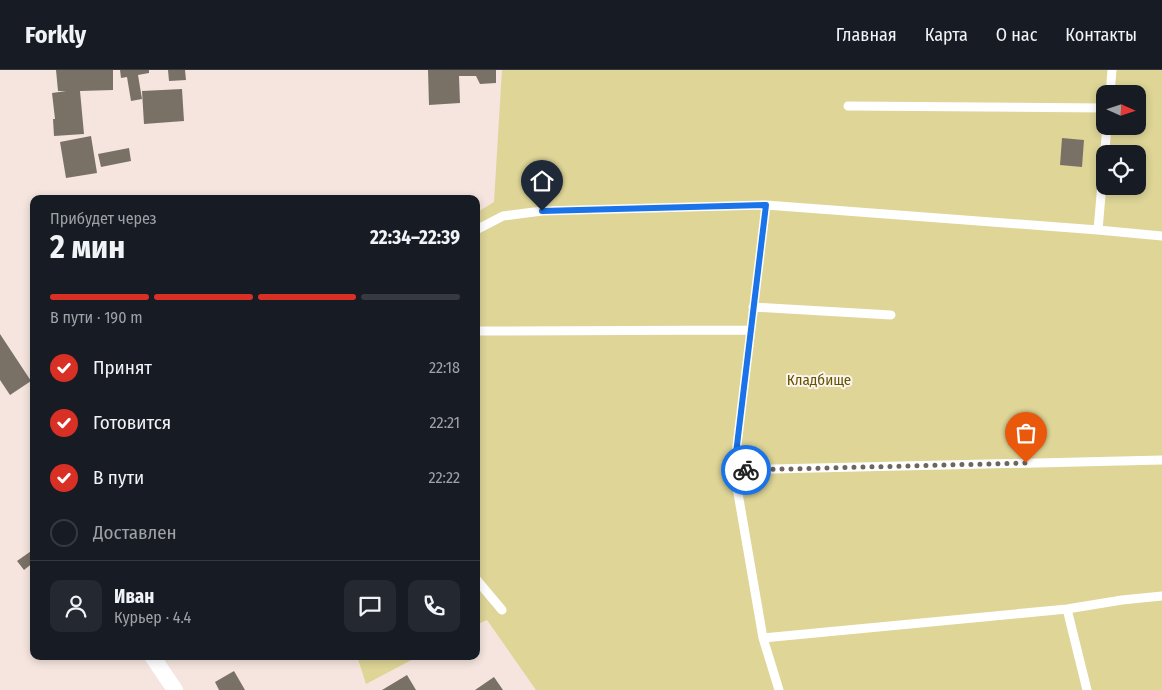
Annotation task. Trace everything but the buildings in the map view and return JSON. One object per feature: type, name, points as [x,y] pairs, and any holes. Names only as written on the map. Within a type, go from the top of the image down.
[{"type":"street","points":[[155,660],[175,690]]},
{"type":"lane","points":[[1111,85],[1112,70]]},
{"type":"lane","points":[[848,106],[1096,108]]},
{"type":"lane","points":[[1098,230],[1106,135]]},
{"type":"lane","points":[[766,205],[734,470],[763,638],[779,690]]},
{"type":"lane","points":[[480,228],[503,216],[542,211],[766,205],[1162,236]]},
{"type":"lane","points":[[753,307],[891,315]]},
{"type":"lane","points":[[480,331],[751,330]]},
{"type":"lane","points":[[734,470],[1162,460]]},
{"type":"lane","points":[[480,584],[502,610]]},
{"type":"lane","points":[[763,638],[1067,609],[1162,596]]},
{"type":"lane","points":[[1067,609],[1087,690]]},
{"type":"green space","name":"Кладбище","points":[[502,70],[1162,70],[1162,690],[536,690],[487,620],[480,623],[480,211],[494,202]]},
{"type":"green space","points":[[358,660],[411,660],[366,684]]},
{"type":"way so far","points":[[746,470],[1026,463]]},
{"type":"route","points":[[542,211],[766,205],[734,470],[746,470]]}]
